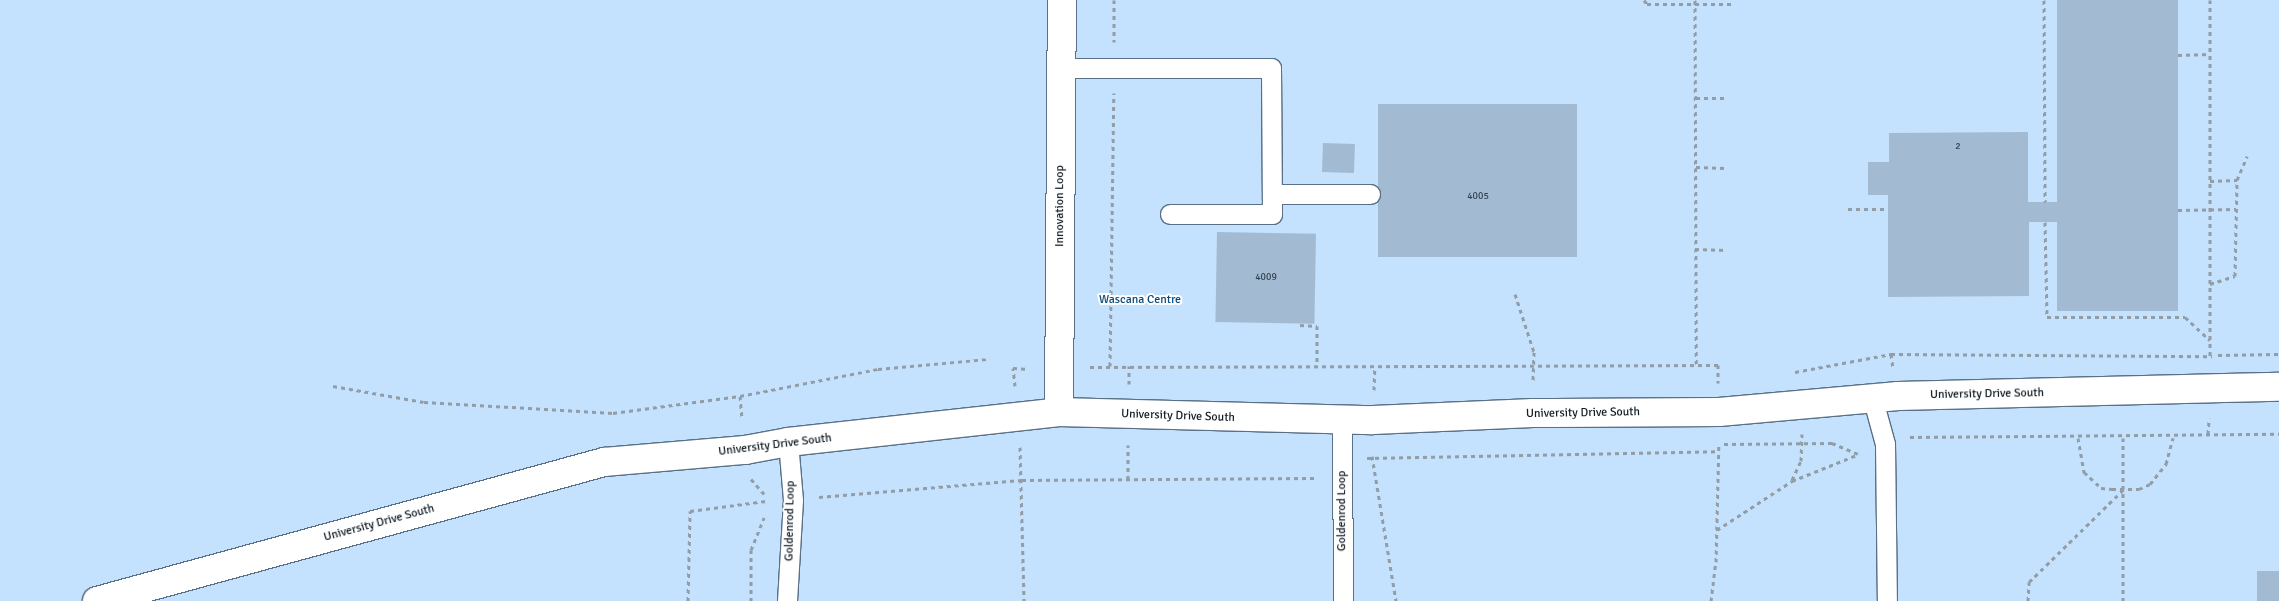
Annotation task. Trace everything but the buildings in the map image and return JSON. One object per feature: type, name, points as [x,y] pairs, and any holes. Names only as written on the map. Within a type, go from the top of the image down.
[{"type":"street","name":"Innovation Loop","points":[[1059,412],[1062,0]]},
{"type":"street","name":"University Drive South","points":[[97,601],[604,462],[745,450],[788,442],[1059,412],[1373,420],[1533,414],[1719,412],[1873,400],[2279,387]]},
{"type":"lane","points":[[1061,68],[1271,68],[1272,214],[1170,214]]},
{"type":"lane","points":[[1272,194],[1370,194]]},
{"type":"lane","points":[[1873,400],[1885,444],[1887,601]]},
{"type":"lane","name":"Goldenrod Loop","points":[[1342,420],[1343,601]]},
{"type":"lane","name":"Goldenrod Loop","points":[[787,601],[793,500],[788,442]]},
{"type":"path","points":[[1110,366],[1114,0]]},
{"type":"path","points":[[1644,0],[1647,4],[1695,2],[1731,4]]},
{"type":"path","points":[[2044,0],[2045,202]]},
{"type":"path","points":[[2208,434],[2211,389],[2210,0]]},
{"type":"path","points":[[1695,2],[1696,364]]},
{"type":"path","points":[[2178,55],[2210,54]]},
{"type":"path","points":[[1696,98],[1728,98]]},
{"type":"path","points":[[2210,284],[2235,276],[2237,180],[2247,156]]},
{"type":"path","points":[[1696,167],[1725,168]]},
{"type":"path","points":[[2210,181],[2237,180]]},
{"type":"path","points":[[1848,209],[1888,209]]},
{"type":"path","points":[[2178,210],[2236,209]]},
{"type":"path","points":[[2045,222],[2047,317],[2185,317],[2210,340]]},
{"type":"path","points":[[1695,249],[1726,250]]},
{"type":"path","points":[[1515,294],[1534,352],[1533,414]]},
{"type":"path","points":[[1300,325],[1317,326],[1317,365]]},
{"type":"path","points":[[1786,374],[1892,354],[2210,356],[2279,354]]},
{"type":"path","points":[[332,386],[424,402],[612,414],[740,396],[878,369],[987,359]]},
{"type":"path","points":[[1024,601],[1019,417],[1012,368],[1317,365],[1534,368],[1696,364],[1718,365],[1717,530],[1711,601]]},
{"type":"path","points":[[1374,367],[1372,456],[1396,601]]},
{"type":"path","points":[[1718,384],[1728,383]]},
{"type":"path","points":[[1717,530],[1792,481],[1906,437],[2173,438],[2208,434],[2279,434]]},
{"type":"path","points":[[2078,438],[2080,463],[2090,481],[2101,488],[2139,489],[2150,484],[2166,464],[2173,438]]},
{"type":"path","points":[[2123,438],[2123,601]]},
{"type":"path","points":[[1718,444],[1832,443],[1858,454]]},
{"type":"path","points":[[793,500],[1022,480],[1319,478],[1372,456],[1718,451]]},
{"type":"path","points":[[750,478],[770,501]]},
{"type":"path","points":[[2028,601],[2029,582],[2124,489]]},
{"type":"path","points":[[688,601],[690,511],[770,501]]},
{"type":"path","points":[[751,601],[751,550],[770,501]]},
{"type":"green space","name":"Wascana Centre","points":[[0,0],[2279,0],[2279,601],[0,601]]}]
